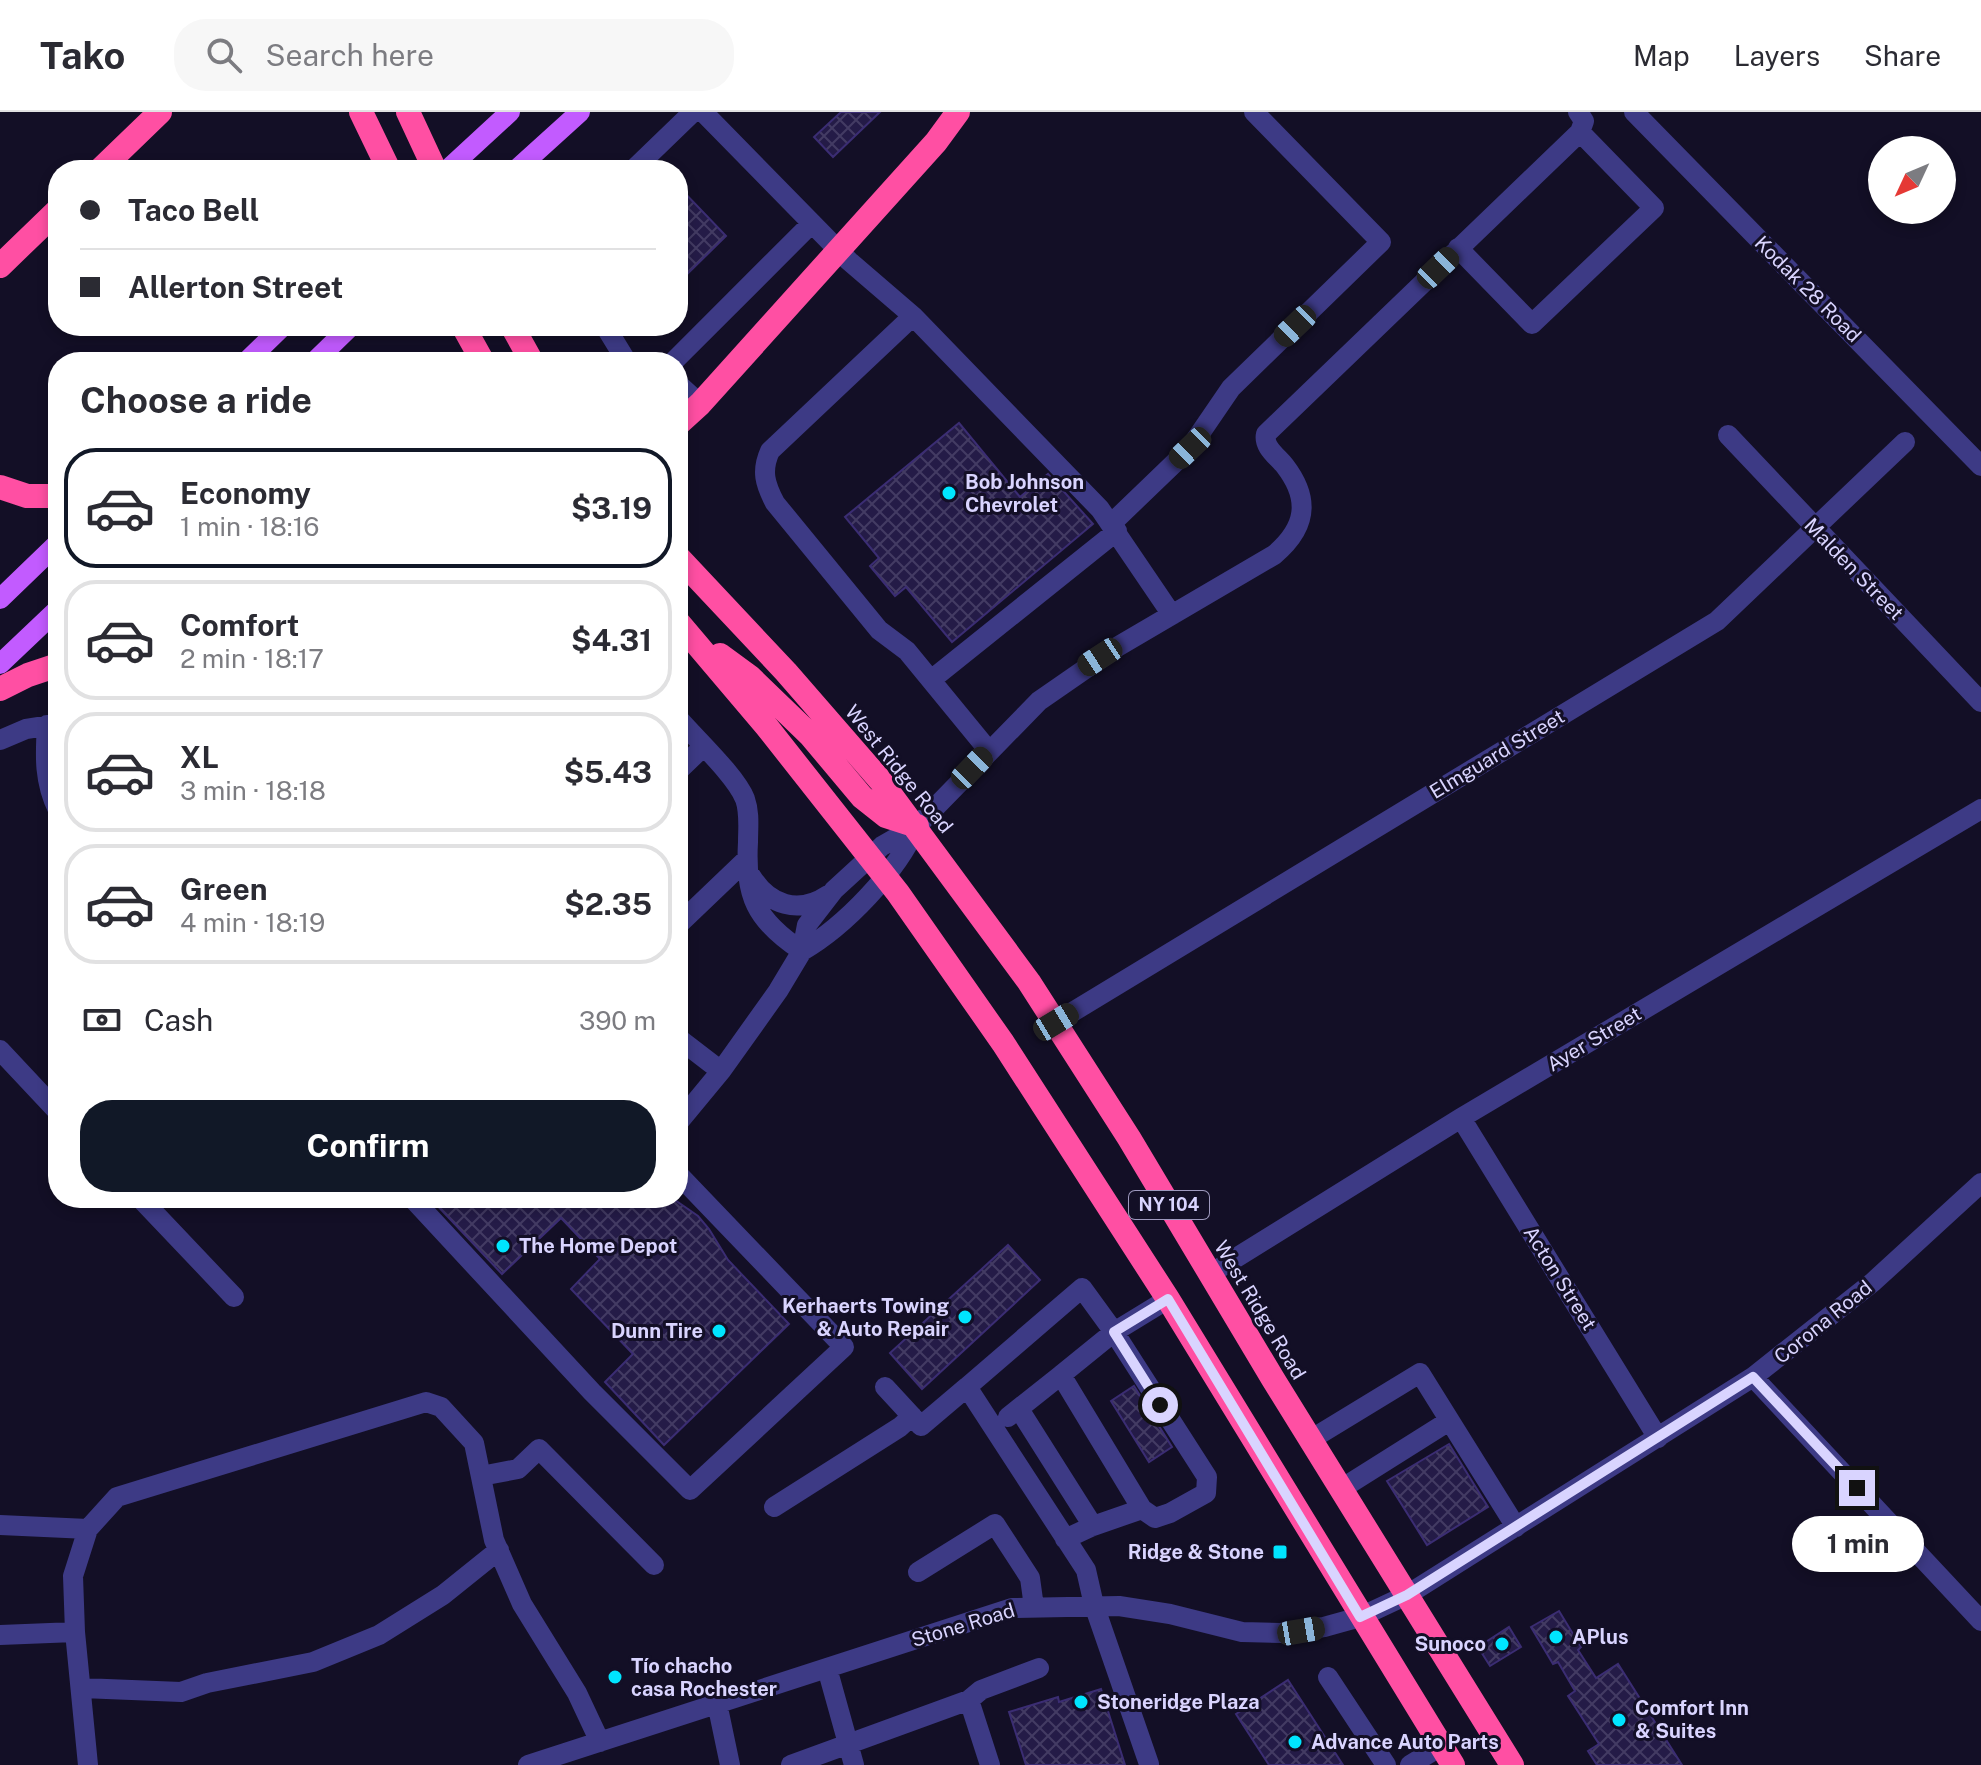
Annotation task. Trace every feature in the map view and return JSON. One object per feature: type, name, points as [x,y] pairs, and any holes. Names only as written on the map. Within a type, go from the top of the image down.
[{"type":"highway","points":[[110,160],[160,112]]},
{"type":"highway","points":[[361,112],[384,160]]},
{"type":"highway","points":[[408,112],[430,160]]},
{"type":"highway","points":[[688,415],[839,251],[943,134],[958,112]]},
{"type":"highway","points":[[0,266],[48,220]]},
{"type":"highway","points":[[688,421],[700,404]]},
{"type":"highway","points":[[0,487],[27,496],[48,496]]},
{"type":"highway","name":"West Ridge Road","points":[[688,567],[810,698],[917,826],[1056,1022],[1512,1765]]},
{"type":"highway","points":[[688,631],[750,677],[810,735],[862,797],[886,816],[917,826]]},
{"type":"highway","name":"NY 104","points":[[688,634],[767,727],[885,877],[1003,1043],[1168,1299],[1447,1756]]},
{"type":"highway","points":[[0,689],[48,668]]},
{"type":"main road","points":[[458,160],[510,112]]},
{"type":"main road","points":[[527,160],[580,112]]},
{"type":"main road","points":[[256,352],[273,336]]},
{"type":"main road","points":[[324,352],[341,336]]},
{"type":"main road","points":[[0,599],[48,553]]},
{"type":"main road","points":[[0,664],[48,618]]},
{"type":"street","points":[[643,160],[693,112]]},
{"type":"street","points":[[703,112],[839,251],[913,316],[1114,528],[1172,615]]},
{"type":"street","points":[[931,680],[1114,528],[1190,448],[1231,388],[1381,242],[1254,112]]},
{"type":"street","name":"Kodak 28 Road","points":[[1634,112],[1981,466]]},
{"type":"street","points":[[802,951],[832,928],[885,877],[904,853],[917,826],[1022,717],[1058,687],[1117,647],[1274,555],[1294,536],[1300,524],[1301,497],[1297,484],[1266,445],[1266,434],[1458,248],[1579,122],[1654,208],[1532,324],[1458,248]]},
{"type":"street","points":[[683,352],[812,223]]},
{"type":"street","points":[[913,316],[770,451],[764,465],[766,485],[775,503],[879,630],[907,651],[989,751]]},
{"type":"street","points":[[688,393],[700,404]]},
{"type":"street","name":"Malden Street","points":[[1728,435],[1981,702]]},
{"type":"street","name":"Elmguard Street","points":[[1056,1022],[1717,621],[1905,442]]},
{"type":"street","points":[[0,740],[26,729],[48,726]]},
{"type":"street","points":[[688,730],[739,788],[744,798],[748,819],[747,879],[754,902],[774,928],[802,951]]},
{"type":"street","points":[[688,761],[703,747]]},
{"type":"street","points":[[48,749],[45,764],[48,779]]},
{"type":"street","name":"Ayer Street","points":[[1210,1274],[1461,1118],[1981,809]]},
{"type":"street","points":[[747,863],[756,885],[778,903],[806,905],[824,898],[869,857],[917,826]]},
{"type":"street","points":[[688,916],[747,863]]},
{"type":"street","points":[[688,1111],[721,1071],[778,991],[802,951],[807,925],[834,890]]},
{"type":"street","points":[[688,1046],[721,1071]]},
{"type":"street","points":[[0,1050],[48,1101]]},
{"type":"street","name":"Acton Street","points":[[1461,1118],[1658,1438]]},
{"type":"street","name":"Corona Road","points":[[1407,1595],[1753,1377],[1873,1282],[1981,1183]]},
{"type":"street","points":[[421,1208],[592,1392],[690,1490],[844,1347],[688,1184]]},
{"type":"street","points":[[149,1208],[234,1297]]},
{"type":"street","points":[[885,1387],[921,1426],[1082,1288],[1114,1332],[1207,1477],[1206,1493],[1155,1518],[1142,1509],[1061,1375]]},
{"type":"street","points":[[996,1428],[1114,1332],[1168,1299]]},
{"type":"street","points":[[1310,1440],[1420,1373],[1516,1527]]},
{"type":"street","points":[[1753,1377],[1981,1621]]},
{"type":"street","points":[[967,1387],[1086,1570],[1094,1605],[1149,1764]]},
{"type":"street","points":[[88,1765],[75,1632],[73,1576],[88,1529],[117,1497],[426,1402],[441,1407],[474,1443],[499,1550],[522,1604],[577,1693],[600,1742]]},
{"type":"street","points":[[1019,1409],[1093,1526]]},
{"type":"street","points":[[774,1507],[900,1427],[912,1416]]},
{"type":"street","points":[[1341,1489],[1449,1421]]},
{"type":"street","points":[[481,1476],[518,1469],[539,1449],[654,1565]]},
{"type":"street","points":[[1065,1539],[1142,1509]]},
{"type":"street","points":[[918,1572],[995,1524],[1030,1578],[1034,1607]]},
{"type":"street","points":[[0,1525],[88,1529]]},
{"type":"street","points":[[82,1688],[181,1692],[207,1683],[313,1662],[379,1635],[443,1595],[499,1550]]},
{"type":"street","name":"Stone Road","points":[[528,1765],[1012,1608],[1094,1605],[1144,1609],[1221,1628],[1263,1633],[1317,1629],[1360,1617],[1407,1595]]},
{"type":"street","points":[[0,1635],[75,1632]]},
{"type":"street","points":[[827,1668],[851,1756]]},
{"type":"street","points":[[791,1765],[851,1756],[969,1700],[981,1690],[1039,1668]]},
{"type":"street","points":[[1328,1677],[1386,1765]]},
{"type":"street","points":[[969,1700],[990,1765]]},
{"type":"street","points":[[717,1703],[730,1765]]},
{"type":"street","points":[[1410,1765],[1447,1756]]},
{"type":"building","points":[[841,112],[880,112],[833,157],[814,137]]},
{"type":"building","points":[[688,196],[726,236],[688,273]]},
{"type":"building","points":[[959,423],[1020,497],[1048,474],[1093,524],[952,642],[906,587],[895,596],[870,566],[879,558],[845,517]]},
{"type":"building","points":[[439,1208],[686,1208],[698,1216],[728,1260],[789,1324],[664,1445],[605,1382],[633,1354],[571,1289],[600,1259],[561,1218],[502,1274]]},
{"type":"building","name":"Kerhaerts Towing & Auto Repair","points":[[1008,1245],[1040,1280],[922,1389],[890,1353]]},
{"type":"building","points":[[1134,1386],[1172,1447],[1149,1462],[1111,1401]]},
{"type":"building","points":[[1449,1444],[1488,1507],[1427,1545],[1387,1481]]},
{"type":"building","name":"Comfort Inn & Suites","points":[[1559,1611],[1596,1678],[1618,1664],[1682,1765],[1597,1765],[1588,1751],[1599,1744],[1568,1696],[1575,1691],[1558,1662],[1553,1664],[1531,1627]]},
{"type":"building","points":[[1509,1627],[1521,1647],[1490,1666],[1478,1647]]},
{"type":"building","points":[[1288,1680],[1343,1765],[1269,1765],[1236,1714]]},
{"type":"building","points":[[1101,1689],[1125,1765],[1026,1765],[1009,1712],[1058,1697],[1059,1702]]},
{"type":"place","name":"Bob Johnson Chevrolet","points":[[949,493]]},
{"type":"place","name":"The Home Depot","points":[[503,1246]]},
{"type":"place","name":"Kerhaerts Towing & Auto Repair","points":[[965,1317]]},
{"type":"place","name":"Dunn Tire","points":[[719,1331]]},
{"type":"place","name":"Ridge & Stone","points":[[1280,1552]]},
{"type":"place","name":"APlus","points":[[1556,1637]]},
{"type":"place","name":"Sunoco","points":[[1502,1644]]},
{"type":"place","name":"Tío chacho casa Rochester","points":[[615,1677]]},
{"type":"place","name":"Stoneridge Plaza","points":[[1081,1702]]},
{"type":"place","name":"Comfort Inn & Suites","points":[[1619,1720]]},
{"type":"place","name":"Advance Auto Parts","points":[[1295,1742]]},
{"type":"route","points":[[1160,1405],[1114,1332],[1168,1299],[1360,1617],[1407,1595],[1753,1377],[1857,1488]]}]
